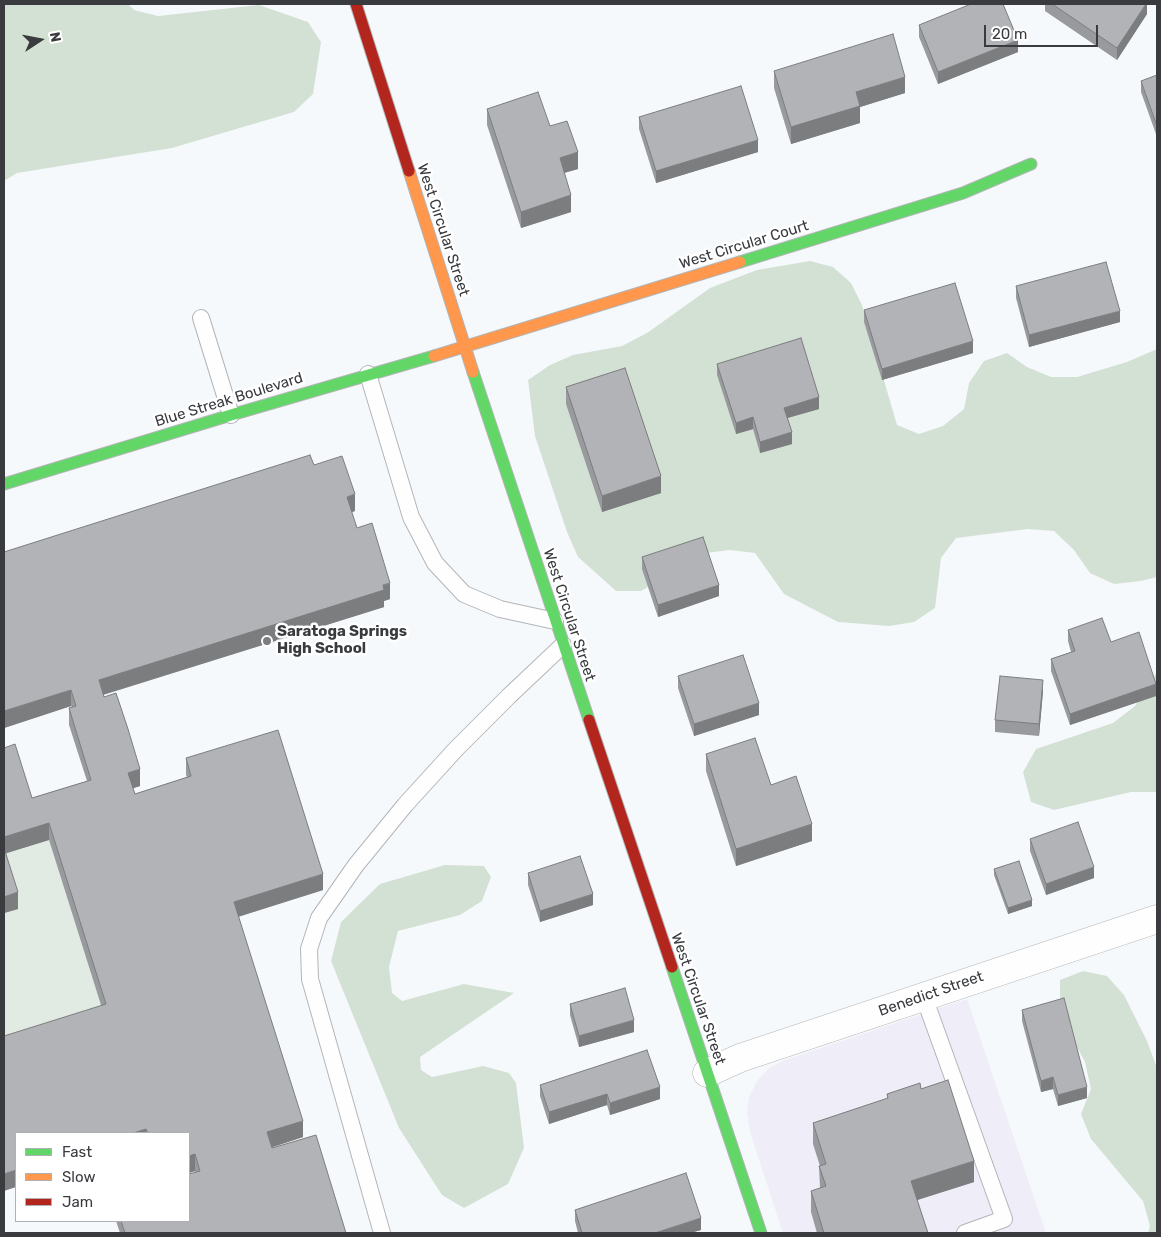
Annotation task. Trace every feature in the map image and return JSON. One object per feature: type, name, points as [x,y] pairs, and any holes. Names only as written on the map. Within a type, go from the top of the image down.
[{"type":"street","name":"West Circular Street","points":[[356,4],[464,347],[761,1233]]},
{"type":"street","name":"West Circular Court","points":[[464,347],[963,193],[1030,164]]},
{"type":"street","name":"Blue Streak Boulevard","points":[[4,484],[368,374],[464,347]]},
{"type":"street","name":"Benedict Street","points":[[707,1073],[740,1058],[1157,919]]},
{"type":"lane","points":[[201,318],[231,415]]},
{"type":"lane","points":[[368,374],[412,517],[434,563],[464,594],[500,609],[555,621]]},
{"type":"lane","points":[[382,1233],[310,979],[309,949],[319,918],[356,865],[405,805],[456,749],[563,646]]},
{"type":"lane","points":[[924,997],[1004,1219],[965,1233]]},
{"type":"shaded area","points":[[49,840],[106,1020],[4,1052],[4,913],[18,909],[4,854]]},
{"type":"shaded area","points":[[967,999],[1046,1233],[783,1233],[750,1132],[747,1114],[749,1097],[757,1081],[769,1068],[785,1060]]},
{"type":"green space","points":[[4,4],[128,4],[134,10],[158,16],[259,5],[308,22],[321,42],[313,94],[294,112],[172,148],[17,173],[4,181]]},
{"type":"green space","points":[[810,261],[833,267],[851,283],[862,305],[897,425],[919,434],[943,426],[964,409],[969,383],[984,361],[1007,353],[1027,367],[1051,377],[1077,377],[1127,362],[1157,349],[1157,577],[1114,584],[1090,573],[1074,550],[1054,531],[1028,529],[956,538],[941,558],[935,608],[914,622],[889,626],[838,622],[784,594],[755,553],[730,550],[706,553],[641,591],[616,591],[578,557],[567,532],[535,436],[528,380],[550,365],[573,355],[622,346],[647,333],[710,288],[757,270]]},
{"type":"green space","points":[[1157,672],[1157,792],[1131,792],[1054,810],[1031,802],[1023,772],[1036,749],[1113,723],[1135,706]]},
{"type":"green space","points":[[445,865],[484,866],[491,877],[482,901],[460,915],[398,931],[389,967],[392,993],[402,1001],[464,984],[514,993],[420,1057],[421,1070],[432,1077],[483,1066],[509,1073],[516,1083],[524,1148],[508,1184],[464,1208],[442,1195],[399,1128],[331,961],[341,922],[380,884]]},
{"type":"green space","points":[[1083,971],[1107,976],[1124,995],[1147,1041],[1157,1068],[1157,1233],[1148,1233],[1150,1226],[1143,1201],[1091,1139],[1081,1114],[1091,1089],[1085,1062],[1060,1015],[1060,980]]},
{"type":"building","points":[[971,4],[1003,4],[1018,40],[938,72],[919,25]]},
{"type":"building","points":[[1052,4],[1146,4],[1117,48]]},
{"type":"building","points":[[893,34],[905,77],[856,92],[860,106],[791,127],[774,71]]},
{"type":"building","points":[[1157,75],[1157,126],[1141,81]]},
{"type":"building","points":[[741,86],[758,140],[656,171],[639,117]]},
{"type":"building","points":[[538,92],[550,126],[567,121],[578,152],[560,158],[571,195],[521,212],[487,109]]},
{"type":"building","points":[[1106,262],[1120,311],[1029,335],[1016,286]]},
{"type":"building","points":[[955,283],[973,341],[882,369],[864,310]]},
{"type":"building","points":[[801,338],[819,397],[784,408],[792,432],[760,442],[753,417],[736,423],[717,364]]},
{"type":"building","points":[[625,368],[661,476],[602,496],[566,387]]},
{"type":"building","name":"Saratoga Springs High School","points":[[310,455],[314,465],[342,456],[355,494],[347,497],[357,528],[372,523],[390,583],[383,585],[384,590],[99,680],[104,697],[116,693],[128,729],[140,769],[128,773],[135,794],[191,776],[186,758],[278,730],[323,874],[234,902],[303,1121],[267,1132],[272,1148],[316,1135],[346,1233],[125,1233],[121,1222],[190,1222],[190,1174],[200,1171],[195,1154],[190,1156],[190,1132],[148,1132],[146,1129],[136,1132],[15,1132],[15,1170],[4,1174],[4,1036],[106,1004],[49,823],[4,837],[4,748],[15,744],[32,798],[91,780],[69,708],[76,706],[71,690],[4,711],[4,552]]},
{"type":"building","points":[[703,537],[719,585],[658,605],[642,557]]},
{"type":"building","points":[[1102,618],[1111,642],[1139,632],[1156,684],[1070,714],[1051,659],[1075,651],[1068,630]]},
{"type":"building","points":[[743,655],[759,703],[694,724],[678,676]]},
{"type":"building","points":[[1000,676],[1043,680],[1039,724],[995,720]]},
{"type":"building","points":[[755,738],[771,785],[796,776],[812,824],[736,849],[706,754]]},
{"type":"building","points":[[1078,822],[1094,867],[1046,884],[1030,839]]},
{"type":"building","points":[[4,848],[18,892],[4,897]]},
{"type":"building","points":[[580,856],[593,894],[540,911],[528,873]]},
{"type":"building","points":[[1019,861],[1032,900],[1008,908],[994,869]]},
{"type":"building","points":[[625,988],[634,1020],[579,1036],[570,1004]]},
{"type":"building","points":[[1064,998],[1087,1087],[1058,1095],[1053,1077],[1041,1081],[1022,1010]]},
{"type":"building","points":[[647,1050],[660,1087],[610,1103],[607,1094],[549,1112],[540,1085]]},
{"type":"building","points":[[948,1080],[974,1161],[911,1181],[928,1233],[824,1233],[811,1191],[826,1186],[819,1166],[826,1164],[813,1123],[888,1098],[887,1094],[920,1083],[921,1089]]},
{"type":"building","points":[[686,1173],[701,1218],[655,1233],[582,1233],[575,1210]]},
{"type":"traffic: fast","points":[[740,262],[963,193],[1031,164]]},
{"type":"traffic: fast","points":[[4,484],[434,356]]},
{"type":"traffic: fast","points":[[473,372],[589,720]]},
{"type":"traffic: fast","points":[[672,967],[761,1233]]},
{"type":"traffic: slow","points":[[409,171],[473,372]]},
{"type":"traffic: slow","points":[[434,356],[740,262]]},
{"type":"traffic: jam","points":[[356,4],[409,171]]},
{"type":"traffic: jam","points":[[589,720],[672,967]]},
{"type":"place","name":"Saratoga Springs High School","points":[[267,641]]}]
